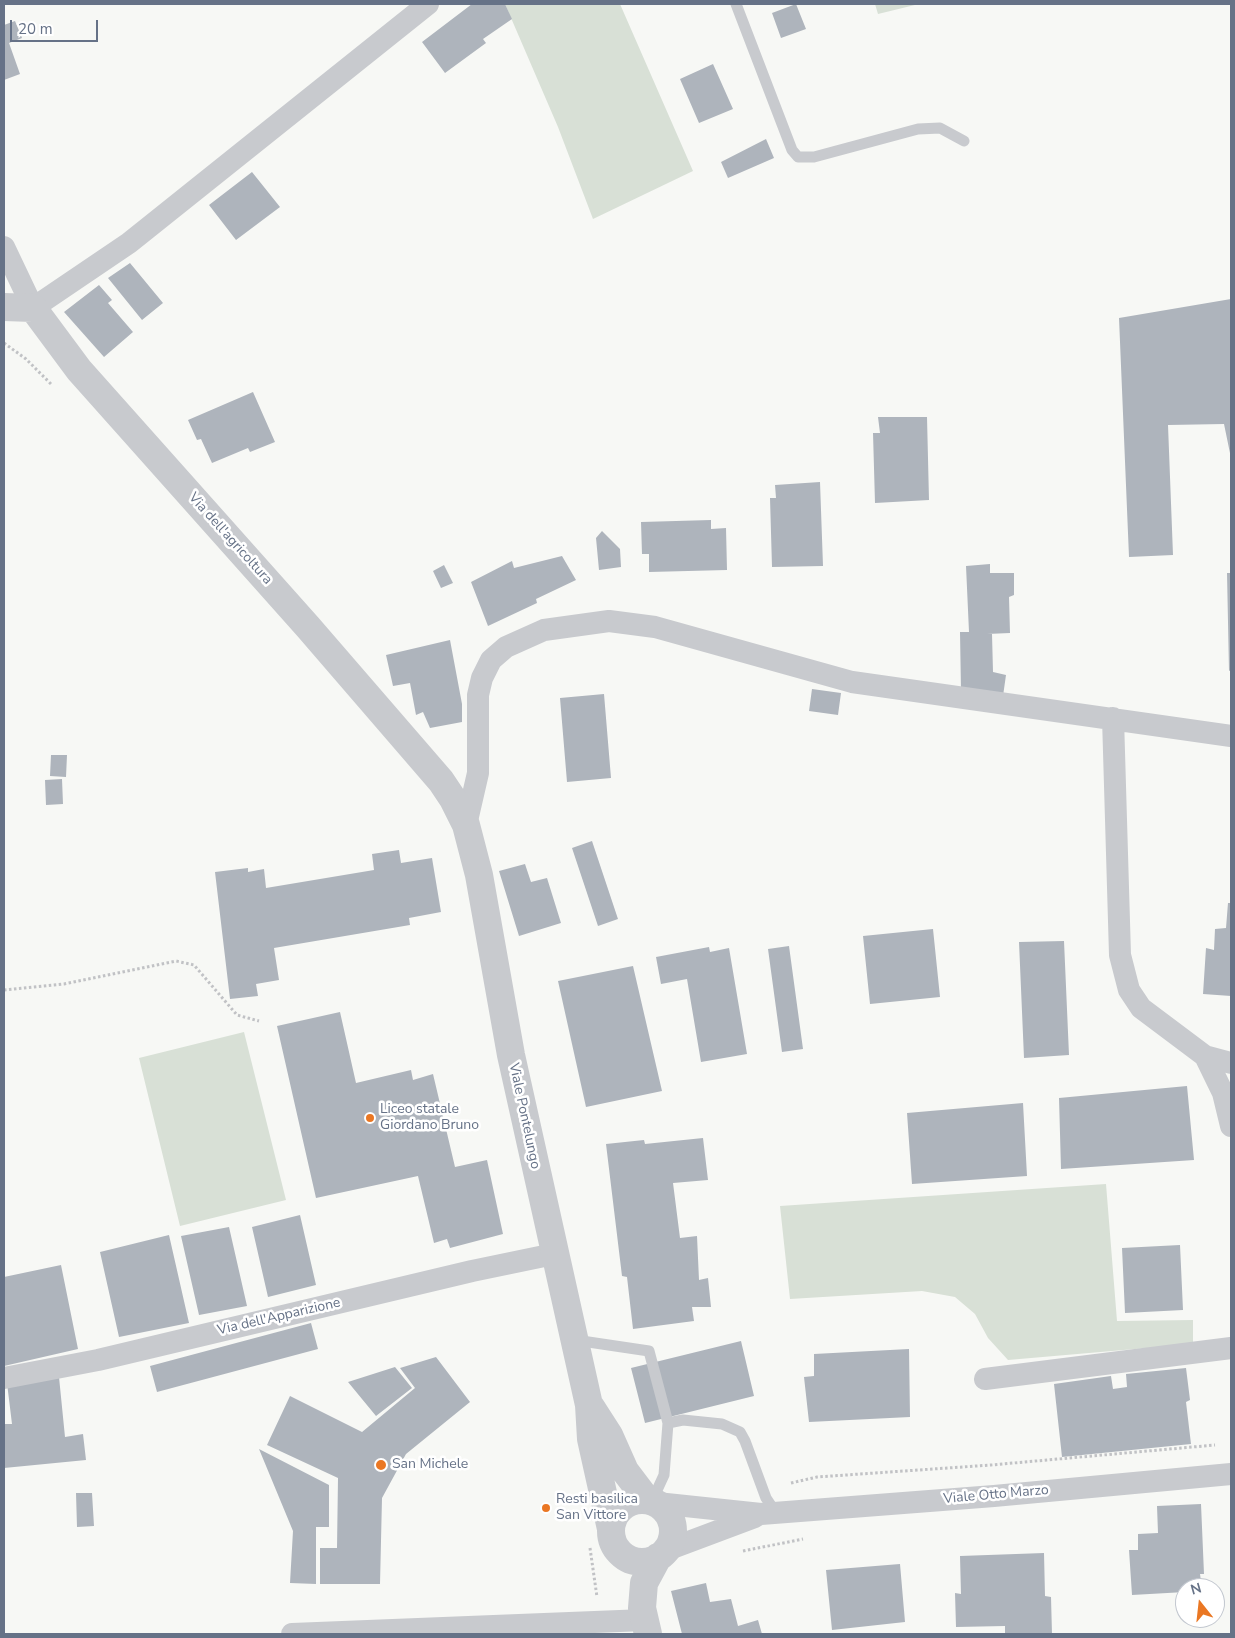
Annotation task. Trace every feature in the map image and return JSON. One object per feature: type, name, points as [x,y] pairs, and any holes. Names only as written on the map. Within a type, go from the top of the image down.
[{"type":"street","points":[[4,308],[32,308],[129,243],[428,4]]},
{"type":"street","name":"Via dell'agricoltura","points":[[4,247],[32,308],[79,370],[441,780],[466,825]]},
{"type":"street","points":[[466,825],[478,773],[478,695],[482,678],[491,660],[506,647],[544,630],[609,621],[655,626],[852,682],[1231,736]]},
{"type":"street","points":[[1113,718],[1120,955],[1129,990],[1141,1008],[1205,1056],[1231,1063]]},
{"type":"street","name":"Viale Pontelungo","points":[[466,825],[479,876],[499,992],[554,1254],[589,1405],[591,1439],[625,1582],[645,1621]]},
{"type":"street","points":[[1205,1056],[1223,1093],[1231,1126]]},
{"type":"street","name":"Via dell'Apparizione","points":[[4,1378],[98,1360],[472,1271],[554,1254]]},
{"type":"street","points":[[985,1379],[1231,1348]]},
{"type":"street","name":"Viale Pontelungo","points":[[589,1405],[609,1435],[625,1471],[652,1502]]},
{"type":"street","name":"Viale Otto Marzo","points":[[652,1502],[768,1514],[994,1496],[1231,1474]]},
{"type":"street","points":[[292,1634],[645,1621],[644,1583],[663,1554],[674,1530],[666,1510],[652,1502],[627,1504],[619,1510],[614,1539],[631,1561],[650,1561],[663,1554]]},
{"type":"street","name":"Viale Otto Marzo","points":[[663,1554],[768,1514]]},
{"type":"lane","points":[[736,4],[792,150],[798,157],[814,157],[918,129],[940,128],[964,141]]},
{"type":"lane","points":[[574,1340],[649,1351],[668,1423],[664,1475],[652,1502]]},
{"type":"lane","points":[[668,1423],[683,1420],[722,1424],[740,1432],[766,1498],[768,1514]]},
{"type":"path","points":[[4,990],[64,984],[176,961],[194,965],[237,1015],[259,1021]]},
{"type":"path","points":[[817,1477],[991,1466],[1215,1445]]},
{"type":"path","points":[[734,1553],[811,1538]]},
{"type":"shaded area","points":[[505,4],[620,4],[693,171],[593,219],[558,127]]},
{"type":"shaded area","points":[[875,4],[919,4],[878,14]]},
{"type":"shaded area","points":[[244,1032],[286,1200],[180,1226],[139,1058]]},
{"type":"shaded area","points":[[1106,1184],[1117,1321],[1193,1320],[1193,1344],[1008,1360],[988,1338],[975,1314],[955,1297],[922,1291],[790,1299],[780,1206]]},
{"type":"building","points":[[472,4],[505,4],[512,19],[483,39],[486,43],[445,73],[422,42]]},
{"type":"building","points":[[796,4],[806,29],[781,38],[772,13]]},
{"type":"building","points":[[15,21],[22,38],[9,43],[20,74],[4,80],[4,25]]},
{"type":"building","points":[[713,64],[733,109],[699,123],[680,79]]},
{"type":"building","points":[[766,139],[774,158],[728,178],[721,162]]},
{"type":"building","points":[[252,172],[280,207],[236,240],[209,205]]},
{"type":"building","points":[[130,263],[163,303],[142,320],[108,278]]},
{"type":"building","points":[[99,285],[112,300],[108,303],[133,332],[104,357],[64,312]]},
{"type":"building","points":[[1231,299],[1231,458],[1224,424],[1168,425],[1173,555],[1129,557],[1119,318]]},
{"type":"building","points":[[253,392],[275,442],[250,452],[248,448],[212,463],[201,439],[197,440],[188,420]]},
{"type":"building","points":[[878,417],[927,417],[929,500],[875,503],[873,433],[880,433]]},
{"type":"building","points":[[820,482],[823,566],[772,567],[770,498],[776,498],[775,485]]},
{"type":"building","points":[[711,520],[711,529],[726,528],[727,570],[649,572],[649,554],[642,554],[641,522]]},
{"type":"building","points":[[602,531],[620,549],[621,567],[599,570],[596,538]]},
{"type":"building","points":[[562,556],[576,580],[536,599],[537,603],[488,626],[471,582],[512,561],[514,568]]},
{"type":"building","points":[[990,564],[990,573],[1014,573],[1014,595],[1009,597],[1010,633],[987,634],[992,634],[993,672],[1006,675],[1003,696],[961,691],[960,632],[969,632],[966,566]]},
{"type":"building","points":[[444,565],[453,583],[441,588],[433,571]]},
{"type":"building","points":[[1227,573],[1231,573],[1231,670],[1229,671]]},
{"type":"building","points":[[450,640],[462,704],[462,722],[430,728],[423,712],[416,715],[410,683],[393,686],[386,655]]},
{"type":"building","points":[[812,689],[841,693],[838,715],[809,711]]},
{"type":"building","points":[[604,694],[611,778],[567,782],[560,698]]},
{"type":"building","points":[[51,755],[67,755],[66,777],[50,776]]},
{"type":"building","points":[[62,779],[63,804],[46,805],[45,780]]},
{"type":"building","points":[[592,841],[618,919],[598,926],[572,848]]},
{"type":"building","points":[[399,850],[401,863],[432,858],[441,912],[409,918],[410,925],[274,948],[279,980],[256,984],[258,996],[230,999],[215,872],[248,868],[248,872],[264,869],[266,888],[374,870],[372,854]]},
{"type":"building","points":[[525,864],[531,882],[547,878],[561,923],[519,936],[499,871]]},
{"type":"building","points":[[1228,903],[1231,903],[1231,996],[1203,994],[1206,948],[1214,950],[1215,929],[1226,928]]},
{"type":"building","points":[[933,929],[940,997],[870,1004],[863,936]]},
{"type":"building","points":[[1064,941],[1069,1055],[1024,1058],[1019,942]]},
{"type":"building","points":[[789,946],[803,1049],[782,1052],[768,949]]},
{"type":"building","points":[[709,947],[710,952],[729,948],[747,1054],[701,1062],[687,979],[661,984],[656,957]]},
{"type":"building","points":[[633,966],[662,1091],[586,1107],[558,981]]},
{"type":"building","points":[[340,1012],[356,1083],[411,1070],[413,1080],[433,1074],[455,1167],[487,1160],[503,1234],[450,1248],[447,1239],[434,1243],[418,1176],[316,1198],[277,1026]]},
{"type":"building","points":[[1187,1086],[1194,1160],[1061,1169],[1059,1098]]},
{"type":"building","points":[[1023,1103],[1027,1176],[912,1184],[907,1113]]},
{"type":"building","points":[[703,1138],[708,1180],[673,1183],[680,1238],[697,1236],[699,1280],[708,1278],[711,1307],[692,1307],[694,1321],[633,1329],[627,1277],[622,1276],[606,1144],[644,1140],[645,1144]]},
{"type":"building","points":[[300,1215],[316,1285],[268,1297],[252,1227]]},
{"type":"building","points":[[229,1227],[247,1306],[199,1315],[181,1236]]},
{"type":"building","points":[[169,1235],[189,1323],[119,1337],[100,1252]]},
{"type":"building","points":[[1180,1245],[1183,1310],[1125,1313],[1122,1248]]},
{"type":"building","points":[[61,1265],[78,1349],[4,1366],[4,1277]]},
{"type":"building","points":[[311,1323],[318,1349],[157,1392],[150,1366]]},
{"type":"building","points":[[741,1341],[754,1396],[645,1423],[631,1368]]},
{"type":"building","points":[[909,1349],[910,1417],[809,1422],[804,1377],[814,1376],[814,1354]]},
{"type":"building","points":[[436,1357],[470,1402],[406,1454],[382,1498],[380,1584],[320,1584],[320,1548],[337,1548],[338,1478],[267,1445],[290,1396],[362,1432],[415,1388],[400,1368]]},
{"type":"building","points":[[395,1367],[412,1388],[376,1416],[348,1382]]},
{"type":"building","points":[[1186,1368],[1190,1400],[1186,1402],[1191,1444],[1062,1457],[1054,1384],[1111,1376],[1113,1389],[1127,1387],[1126,1374]]},
{"type":"building","points":[[59,1377],[65,1437],[83,1434],[86,1460],[4,1468],[4,1424],[12,1424],[7,1383]]},
{"type":"building","points":[[259,1449],[329,1485],[329,1527],[316,1527],[316,1584],[290,1583],[293,1531]]},
{"type":"building","points":[[76,1493],[92,1493],[94,1526],[77,1527]]},
{"type":"building","points":[[1201,1504],[1204,1574],[1200,1574],[1201,1578],[1175,1578],[1175,1593],[1132,1595],[1129,1550],[1138,1550],[1138,1534],[1158,1533],[1157,1506]]},
{"type":"building","points":[[1044,1553],[1045,1596],[1051,1597],[1052,1634],[1005,1634],[1005,1626],[956,1627],[955,1593],[961,1594],[960,1556]]},
{"type":"building","points":[[900,1564],[905,1622],[832,1630],[826,1570]]},
{"type":"building","points":[[706,1583],[710,1602],[731,1599],[738,1626],[758,1620],[762,1634],[682,1634],[671,1591]]},
{"type":"place","name":"Liceo statale Giordano Bruno","points":[[370,1118]]},
{"type":"place","name":"San Michele","points":[[381,1465]]},
{"type":"place","name":"Resti basilica San Vittore","points":[[546,1508]]}]
